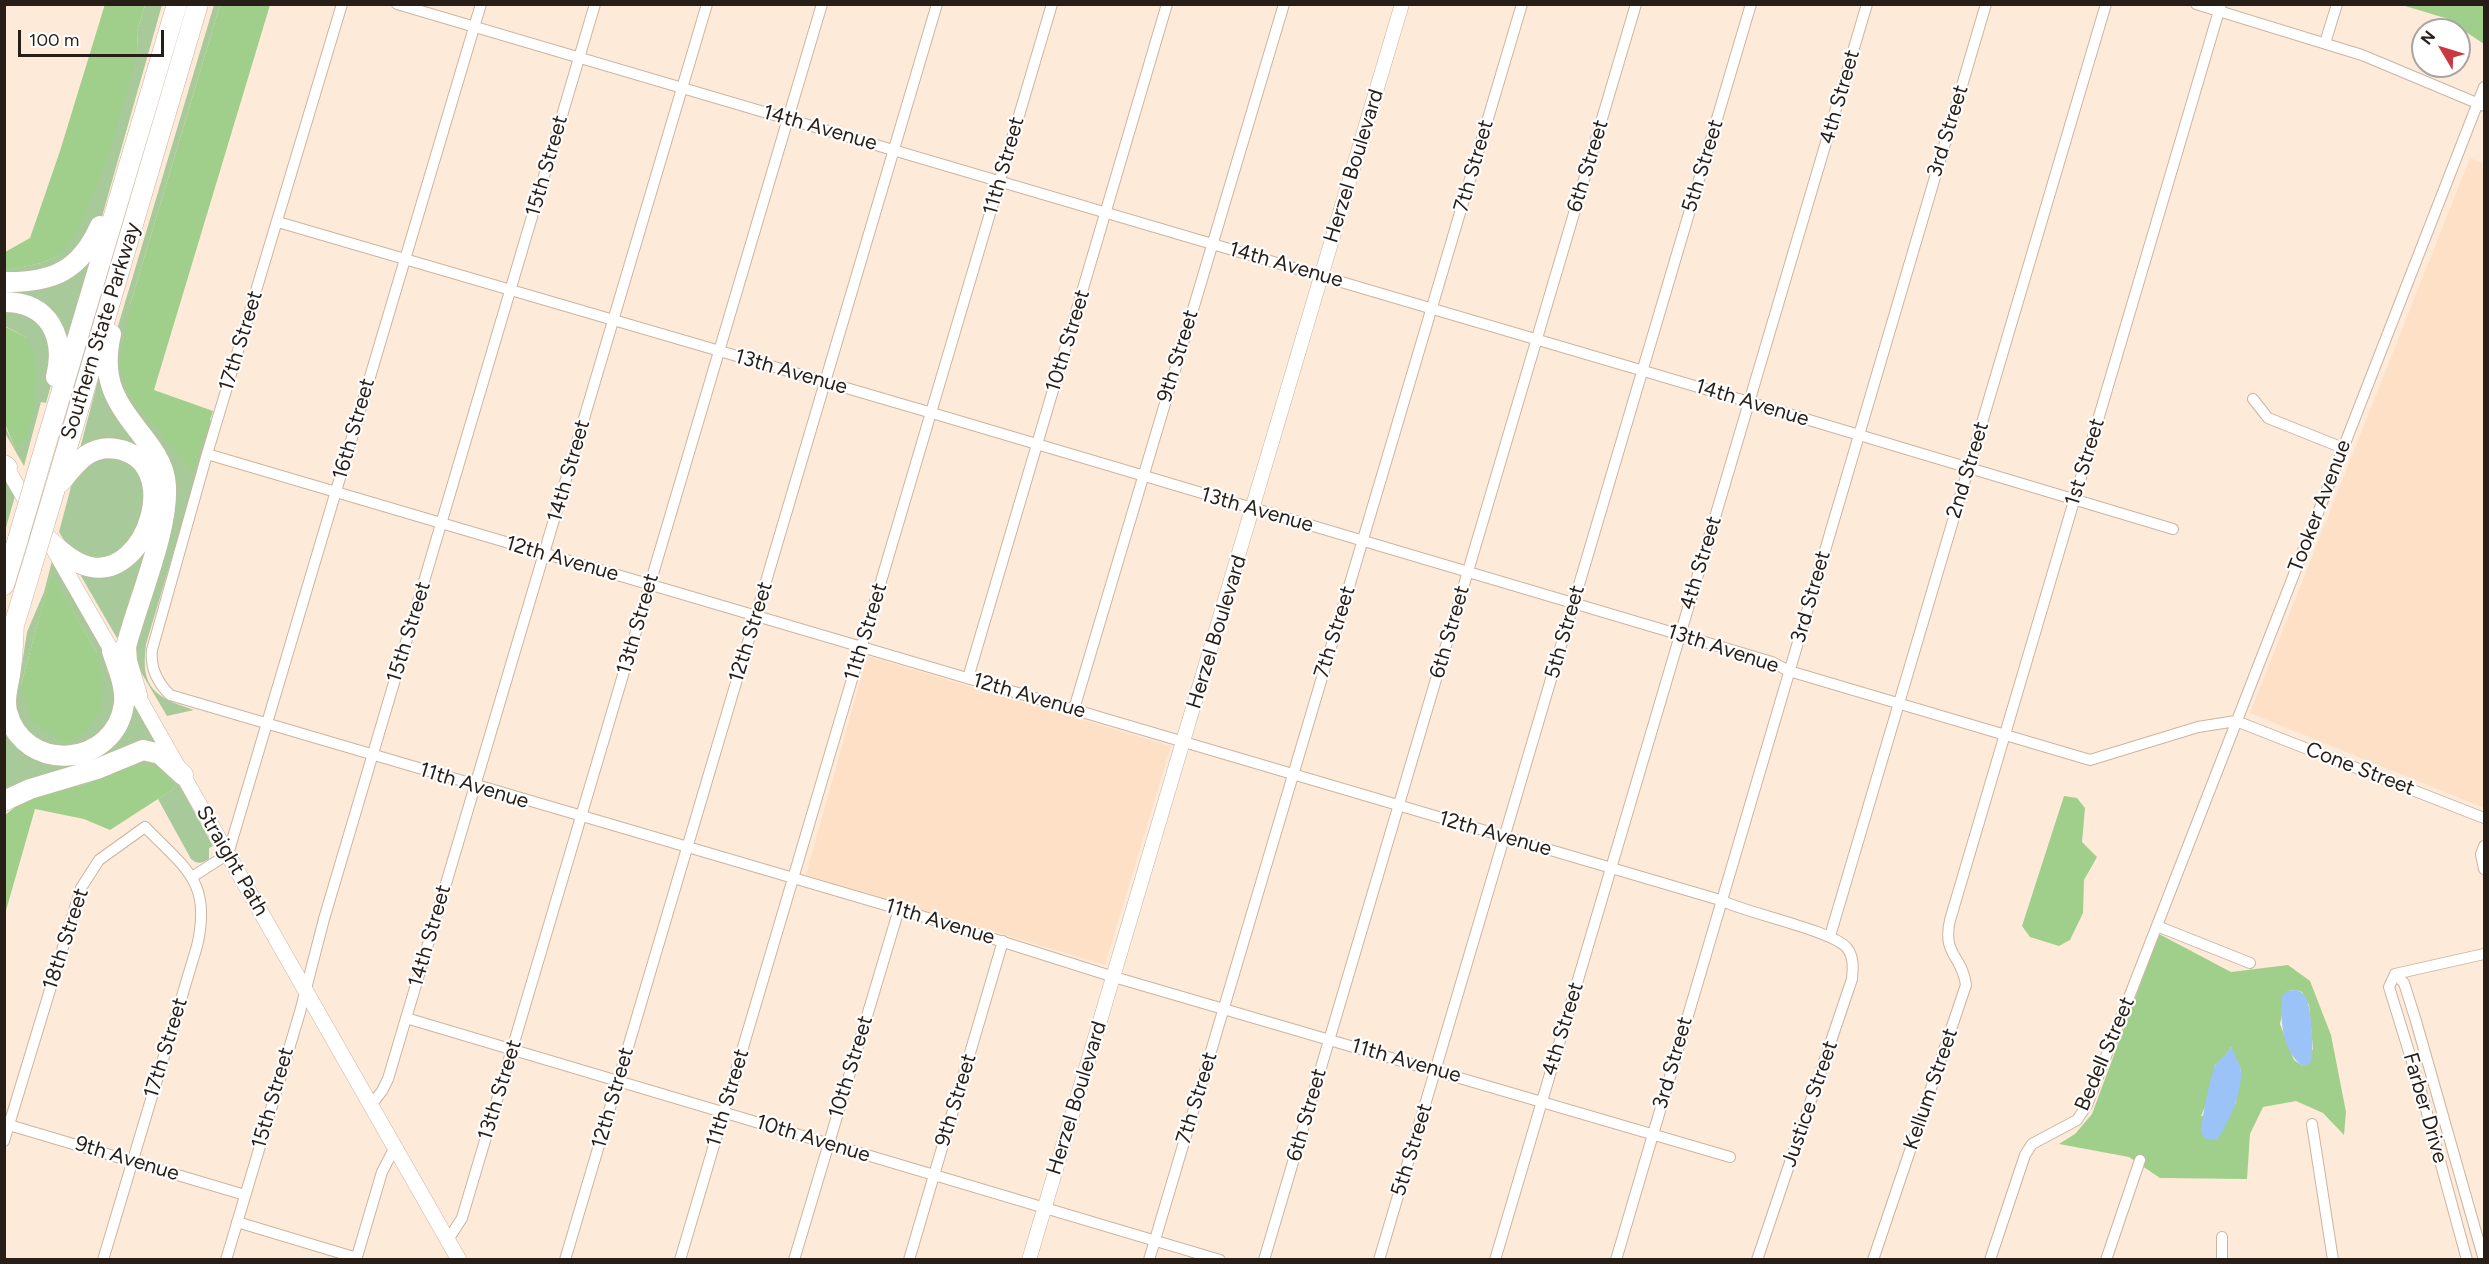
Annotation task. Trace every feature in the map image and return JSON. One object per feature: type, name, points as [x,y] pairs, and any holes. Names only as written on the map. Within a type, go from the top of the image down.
[{"type":"highway","name":"Southern State Parkway","points":[[5,582],[177,4]]},
{"type":"highway","name":"Southern State Parkway","points":[[4,657],[198,4]]},
{"type":"highway","points":[[4,282],[26,283],[45,279],[62,272],[81,258],[95,238],[127,167]]},
{"type":"highway","points":[[121,266],[108,350],[108,378],[117,403],[158,459],[165,479],[166,492],[163,517],[126,647],[127,661],[137,695]]},
{"type":"highway","points":[[4,302],[24,304],[36,310],[46,318],[57,336],[60,359],[55,379],[51,429]]},
{"type":"highway","points":[[48,540],[81,564],[96,567],[108,566],[120,560],[137,544],[148,525],[153,503],[152,483],[144,466],[131,455],[114,449],[101,449],[85,455],[54,492]]},
{"type":"highway","points":[[14,624],[6,694],[8,712],[15,729],[23,739],[49,754],[67,756],[86,752],[102,743],[115,728],[121,716],[124,697],[112,651]]},
{"type":"highway","points":[[4,801],[30,789],[97,769],[142,750],[160,753],[183,775]]},
{"type":"main road","name":"Straight Path","points":[[5,465],[459,1260]]},
{"type":"street","name":"17th Street","points":[[157,678],[151,660],[152,650],[207,454],[342,4]]},
{"type":"street","name":"14th Avenue","points":[[398,4],[2174,529]]},
{"type":"street","name":"16th Street","points":[[228,854],[481,4]]},
{"type":"street","name":"15th Street","points":[[226,1260],[372,755],[595,4]]},
{"type":"street","name":"14th Street","points":[[371,1105],[387,1083],[707,4]]},
{"type":"street","name":"13th Street","points":[[448,1240],[462,1218],[822,4]]},
{"type":"street","name":"12th Street","points":[[565,1260],[937,4]]},
{"type":"street","name":"11th Street","points":[[680,1260],[1052,4]]},
{"type":"street","name":"10th Street","points":[[968,678],[1167,4]]},
{"type":"street","name":"9th Street","points":[[1074,709],[1284,4]]},
{"type":"street","name":"Herzel Boulevard","points":[[1029,1260],[1254,509],[1402,4]]},
{"type":"street","name":"7th Street","points":[[1149,1260],[1522,4]]},
{"type":"street","name":"6th Street","points":[[1264,1260],[1636,4]]},
{"type":"street","name":"5th Street","points":[[1379,1260],[1751,4]]},
{"type":"street","name":"4th Street","points":[[1495,1260],[1867,4]]},
{"type":"street","name":"3rd Street","points":[[1616,1260],[1720,900],[1986,4]]},
{"type":"street","name":"2nd Street","points":[[1830,936],[2106,4]]},
{"type":"street","points":[[2196,4],[2220,8],[2362,55],[2481,105]]},
{"type":"street","points":[[2325,43],[2337,4]]},
{"type":"street","name":"1st Street","points":[[1950,920],[2220,8]]},
{"type":"street","name":"Tooker Avenue","points":[[2157,926],[2343,448],[2481,105],[2484,87]]},
{"type":"street","name":"13th Avenue","points":[[278,222],[1772,662],[1789,671],[2090,760],[2198,727],[2236,721]]},
{"type":"street","points":[[2253,399],[2268,418],[2343,448]]},
{"type":"street","name":"12th Avenue","points":[[207,454],[441,525],[862,646],[1720,900],[1736,908],[1830,936],[1846,947]]},
{"type":"street","name":"11th Avenue","points":[[157,678],[170,695],[899,909],[1114,977],[1730,1157]]},
{"type":"street","name":"Cone Street","points":[[2236,721],[2484,818]]},
{"type":"street","name":"18th Street","points":[[4,1141],[75,903],[84,880],[94,865],[107,853],[145,827],[192,877]]},
{"type":"street","points":[[2484,846],[2481,854],[2484,869]]},
{"type":"street","points":[[192,877],[228,854]]},
{"type":"street","name":"17th Street","points":[[103,1260],[199,935],[202,907],[199,892],[192,877]]},
{"type":"street","name":"10th Street","points":[[794,1260],[899,909]]},
{"type":"street","name":"Kellum Street","points":[[1874,1260],[1966,985],[1964,971],[1951,951],[1946,937],[1950,920]]},
{"type":"street","points":[[2157,926],[2250,963]]},
{"type":"street","name":"Bedell Street","points":[[1990,1260],[2025,1155],[2032,1144],[2077,1120],[2087,1105],[2157,926]]},
{"type":"street","name":"9th Street","points":[[909,1260],[1003,941]]},
{"type":"street","name":"Justice Street","points":[[1757,1260],[1852,979],[1853,963],[1846,947]]},
{"type":"street","points":[[2394,974],[2484,954]]},
{"type":"street","name":"Farber Drive","points":[[2467,1260],[2418,1080],[2389,987],[2394,974],[2404,983],[2416,1021],[2484,1260]]},
{"type":"street","name":"10th Avenue","points":[[406,1018],[1220,1260]]},
{"type":"street","points":[[2312,1124],[2333,1260]]},
{"type":"street","name":"9th Avenue","points":[[9,1125],[245,1195]]},
{"type":"street","points":[[237,1222],[357,1259],[382,1172],[395,1147]]},
{"type":"street","points":[[2106,1260],[2140,1160]]},
{"type":"street","points":[[2461,1239],[2478,1235]]},
{"type":"street","points":[[2222,1237],[2222,1260]]},
{"type":"shaded area","points":[[2470,158],[2484,164],[2484,808],[2250,713]]},
{"type":"shaded area","points":[[867,656],[1171,746],[1105,965],[806,875]]},
{"type":"green space","points":[[105,4],[145,5],[137,31],[138,51],[106,161],[78,230],[59,256],[41,263],[5,271],[5,252],[30,238],[60,151]]},
{"type":"green space","points":[[145,5],[162,5],[99,227],[57,271],[5,278],[4,271],[41,263],[59,256],[138,51],[137,31]]},
{"type":"green space","points":[[214,5],[220,5],[130,305],[129,394],[213,421],[146,644],[145,671],[153,689],[169,701],[194,710],[167,716],[132,657],[171,516],[114,381],[115,336]]},
{"type":"green space","points":[[220,5],[270,5],[154,390],[213,411],[193,471],[129,394],[120,366],[130,305]]},
{"type":"green space","points":[[2402,5],[2483,5],[2484,44],[2471,35],[2471,18],[2445,18]]},
{"type":"green space","points":[[87,261],[91,262],[67,348],[61,333],[5,298],[5,287]]},
{"type":"green space","points":[[5,308],[43,320],[57,363],[46,403],[41,402],[24,466],[5,433],[4,424],[15,448],[27,338],[5,326]]},
{"type":"green space","points":[[4,326],[27,338],[36,359],[34,410],[27,437],[15,448],[5,424]]},
{"type":"green space","points":[[103,361],[149,450],[79,452]]},
{"type":"green space","points":[[95,456],[132,459],[149,488],[135,541],[95,564],[70,549],[59,532],[72,483]]},
{"type":"green space","points":[[5,477],[15,496],[5,531]]},
{"type":"green space","points":[[150,535],[121,638],[117,638],[74,564],[84,571]]},
{"type":"green space","points":[[52,561],[116,672],[120,692],[105,737],[56,751],[32,740],[15,716],[11,695],[22,664],[27,632],[44,592]],"holes":[[[51,575],[97,653],[21,685]]]},
{"type":"green space","points":[[51,574],[97,653],[103,686],[101,709],[86,732],[65,743],[32,721],[21,685]]},
{"type":"green space","points":[[131,699],[159,749],[5,797],[5,705],[14,734],[77,762]]},
{"type":"green space","points":[[143,755],[168,764],[213,846],[209,848],[209,859],[200,863],[191,859],[158,799],[175,788],[102,778],[78,787],[53,787]]},
{"type":"green space","points":[[131,766],[160,767],[175,788],[110,830],[84,819],[35,809],[5,914],[5,815],[28,797],[53,787],[78,787]]},
{"type":"green space","points":[[2064,796],[2077,798],[2085,808],[2082,842],[2097,857],[2084,880],[2083,913],[2070,940],[2059,946],[2030,937],[2022,926]]},
{"type":"green space","points":[[2159,934],[2231,972],[2288,965],[2310,981],[2331,1035],[2346,1112],[2344,1135],[2323,1113],[2296,1101],[2263,1107],[2250,1134],[2247,1179],[2160,1178],[2129,1157],[2059,1144],[2075,1134],[2092,1114]],"holes":[[[2287,991],[2302,992],[2309,1005],[2313,1049],[2303,1066],[2294,1060],[2280,1024]],[[2231,1047],[2241,1071],[2236,1102],[2231,1112],[2201,1116],[2207,1102],[2215,1065],[2226,1056]]]},
{"type":"water","points":[[2297,990],[2307,1000],[2312,1033],[2310,1064],[2303,1066],[2296,1060],[2287,1044],[2281,1015],[2282,996],[2287,991]]},
{"type":"water","points":[[2232,1046],[2241,1073],[2237,1100],[2217,1140],[2206,1139],[2201,1133],[2201,1127],[2212,1076],[2216,1064]]}]
